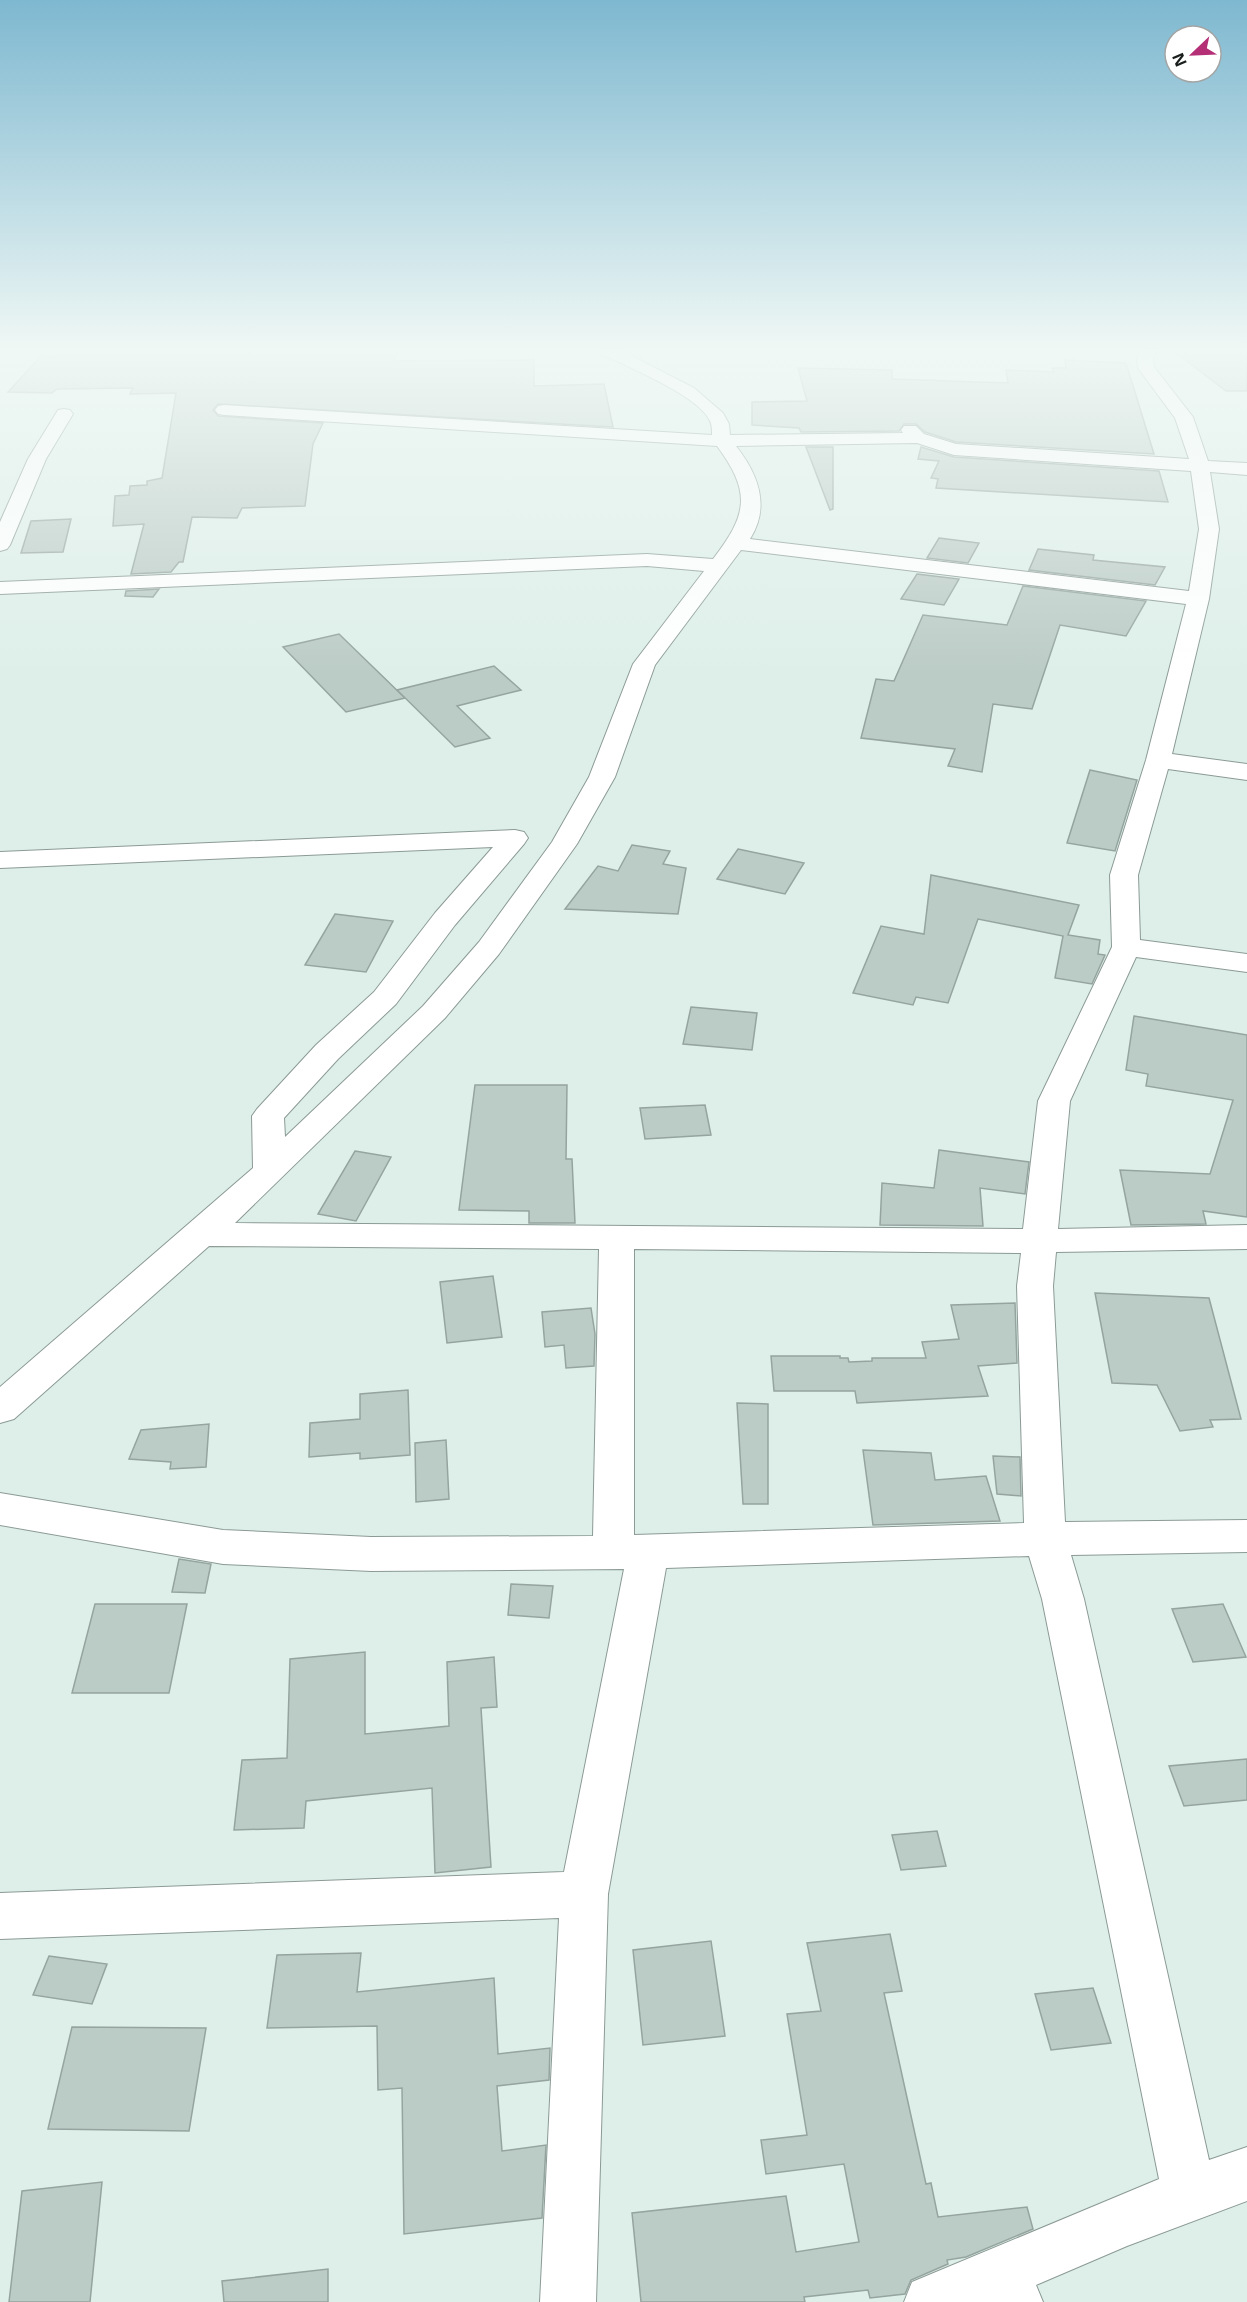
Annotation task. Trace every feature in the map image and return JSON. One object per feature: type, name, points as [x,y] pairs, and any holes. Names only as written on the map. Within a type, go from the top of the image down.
[{"type":"street","points":[[0,545],[37,459]]},
{"type":"street","points":[[0,1409],[270,1170],[434,1012],[489,948],[564,844],[602,777],[645,664],[736,543],[750,520],[752,497],[737,459]]},
{"type":"street","points":[[1087,459],[1247,469]]},
{"type":"street","points":[[1189,2194],[1063,1599],[1045,1539],[1035,1286],[1054,1101],[1126,947],[1124,875],[1158,760],[1198,599],[1209,529],[1198,459]]},
{"type":"street","points":[[736,543],[1198,599]]},
{"type":"street","points":[[0,588],[648,560],[717,566]]},
{"type":"street","points":[[1158,760],[1247,772]]},
{"type":"street","points":[[0,860],[514,838],[445,919],[385,998],[327,1052],[268,1116],[270,1170]]},
{"type":"street","points":[[1126,947],[1247,963]]},
{"type":"street","points":[[200,1234],[1038,1241],[1247,1237]]},
{"type":"street","points":[[568,2302],[584,1894],[630,1551],[617,1239]]},
{"type":"street","points":[[0,1509],[223,1547],[371,1554],[630,1551],[1045,1539],[1247,1536]]},
{"type":"street","points":[[0,1916],[584,1894]]},
{"type":"street","points":[[932,2302],[1009,2286],[1189,2194],[1247,2175]]},
{"type":"building","points":[[165,459],[311,459],[305,506],[242,508],[237,518],[192,517],[183,562],[179,562],[171,572],[131,574],[144,524],[113,526],[115,496],[129,495],[130,486],[147,485],[147,481],[162,478]]},
{"type":"building","points":[[811,459],[833,459],[833,509],[830,510]]},
{"type":"building","points":[[922,459],[990,459],[1159,471],[1168,502],[936,488],[938,479],[931,478],[939,461]]},
{"type":"building","points":[[71,519],[63,552],[21,553],[31,521]]},
{"type":"building","points":[[939,538],[979,543],[968,563],[927,558]]},
{"type":"building","points":[[1038,549],[1094,555],[1093,560],[1165,567],[1155,585],[1029,570]]},
{"type":"building","points":[[917,574],[959,579],[944,605],[901,599]]},
{"type":"building","points":[[1023,586],[1146,601],[1126,636],[1060,625],[1032,709],[993,704],[982,772],[948,766],[955,749],[861,738],[876,679],[894,681],[923,615],[1007,625]]},
{"type":"building","points":[[159,589],[153,597],[125,596],[126,591]]},
{"type":"building","points":[[339,634],[405,698],[346,712],[283,647]]},
{"type":"building","points":[[494,666],[521,690],[457,706],[490,738],[455,747],[397,690]]},
{"type":"building","points":[[1090,770],[1137,780],[1115,851],[1067,843]]},
{"type":"building","points":[[632,845],[670,851],[663,864],[686,868],[678,914],[565,909],[598,866],[618,871]]},
{"type":"building","points":[[738,849],[804,863],[785,894],[717,879]]},
{"type":"building","points":[[931,875],[1079,905],[1068,935],[1100,940],[1098,954],[1105,955],[1092,984],[1055,978],[1063,936],[978,919],[948,1003],[916,997],[913,1005],[853,993],[881,926],[924,934]]},
{"type":"building","points":[[335,914],[393,921],[366,972],[305,965]]},
{"type":"building","points":[[691,1007],[757,1013],[752,1050],[683,1044]]},
{"type":"building","points":[[1134,1016],[1247,1035],[1247,1217],[1203,1211],[1206,1224],[1131,1225],[1120,1170],[1210,1174],[1233,1100],[1146,1086],[1148,1074],[1126,1070]]},
{"type":"building","points":[[475,1085],[567,1085],[566,1159],[572,1159],[575,1223],[529,1223],[529,1211],[459,1210]]},
{"type":"building","points":[[705,1105],[711,1135],[645,1139],[640,1108]]},
{"type":"building","points":[[939,1150],[1029,1162],[1025,1194],[980,1188],[983,1226],[880,1225],[882,1183],[934,1188]]},
{"type":"building","points":[[355,1151],[391,1157],[356,1221],[318,1214]]},
{"type":"building","points":[[493,1276],[502,1337],[447,1343],[440,1282]]},
{"type":"building","points":[[1095,1293],[1209,1298],[1241,1419],[1210,1420],[1213,1427],[1180,1431],[1157,1385],[1112,1383]]},
{"type":"building","points":[[1015,1303],[1017,1363],[978,1366],[988,1396],[857,1403],[855,1391],[774,1391],[771,1356],[840,1356],[840,1358],[848,1358],[849,1362],[872,1361],[872,1358],[926,1358],[922,1342],[959,1339],[951,1305]]},
{"type":"building","points":[[591,1308],[595,1334],[594,1366],[566,1368],[564,1345],[545,1347],[542,1312]]},
{"type":"building","points":[[408,1390],[410,1455],[360,1459],[360,1453],[309,1457],[310,1423],[360,1419],[360,1394]]},
{"type":"building","points":[[737,1403],[768,1404],[768,1504],[743,1504]]},
{"type":"building","points":[[209,1424],[206,1467],[170,1469],[171,1462],[129,1459],[141,1430]]},
{"type":"building","points":[[446,1440],[449,1499],[416,1502],[415,1443]]},
{"type":"building","points":[[863,1450],[931,1453],[935,1480],[986,1476],[1000,1521],[873,1525]]},
{"type":"building","points":[[993,1456],[1020,1457],[1021,1496],[997,1494]]},
{"type":"building","points":[[179,1559],[211,1564],[205,1593],[172,1592]]},
{"type":"building","points":[[511,1584],[553,1586],[549,1618],[508,1615]]},
{"type":"building","points":[[95,1604],[187,1604],[169,1693],[72,1693]]},
{"type":"building","points":[[1223,1604],[1246,1657],[1193,1662],[1172,1609]]},
{"type":"building","points":[[365,1652],[365,1734],[449,1726],[447,1662],[494,1657],[497,1707],[481,1708],[491,1867],[435,1873],[432,1788],[306,1801],[304,1828],[234,1830],[242,1760],[287,1758],[290,1659]]},
{"type":"building","points":[[1247,1759],[1247,1800],[1184,1806],[1169,1766]]},
{"type":"building","points":[[937,1831],[946,1866],[901,1870],[892,1835]]},
{"type":"building","points":[[890,1934],[902,1991],[884,1993],[926,2184],[931,2183],[938,2217],[1027,2207],[1033,2229],[966,2257],[947,2260],[948,2264],[911,2280],[905,2294],[870,2298],[868,2290],[804,2297],[805,2302],[641,2302],[632,2213],[786,2196],[796,2252],[859,2242],[844,2164],[766,2174],[761,2140],[807,2135],[787,2014],[821,2011],[807,1943]]},
{"type":"building","points":[[711,1941],[725,2036],[643,2045],[633,1950]]},
{"type":"building","points":[[361,1953],[357,1992],[494,1978],[498,2054],[550,2048],[549,2080],[497,2086],[502,2151],[546,2145],[542,2218],[404,2234],[402,2088],[378,2090],[377,2026],[267,2028],[277,1955]]},
{"type":"building","points":[[49,1956],[107,1964],[92,2004],[33,1995]]},
{"type":"building","points":[[1093,1988],[1111,2043],[1051,2050],[1035,1994]]},
{"type":"building","points":[[72,2027],[206,2028],[189,2131],[48,2129]]},
{"type":"building","points":[[102,2182],[90,2302],[9,2302],[22,2191]]},
{"type":"building","points":[[328,2269],[328,2302],[224,2302],[222,2281]]}]
